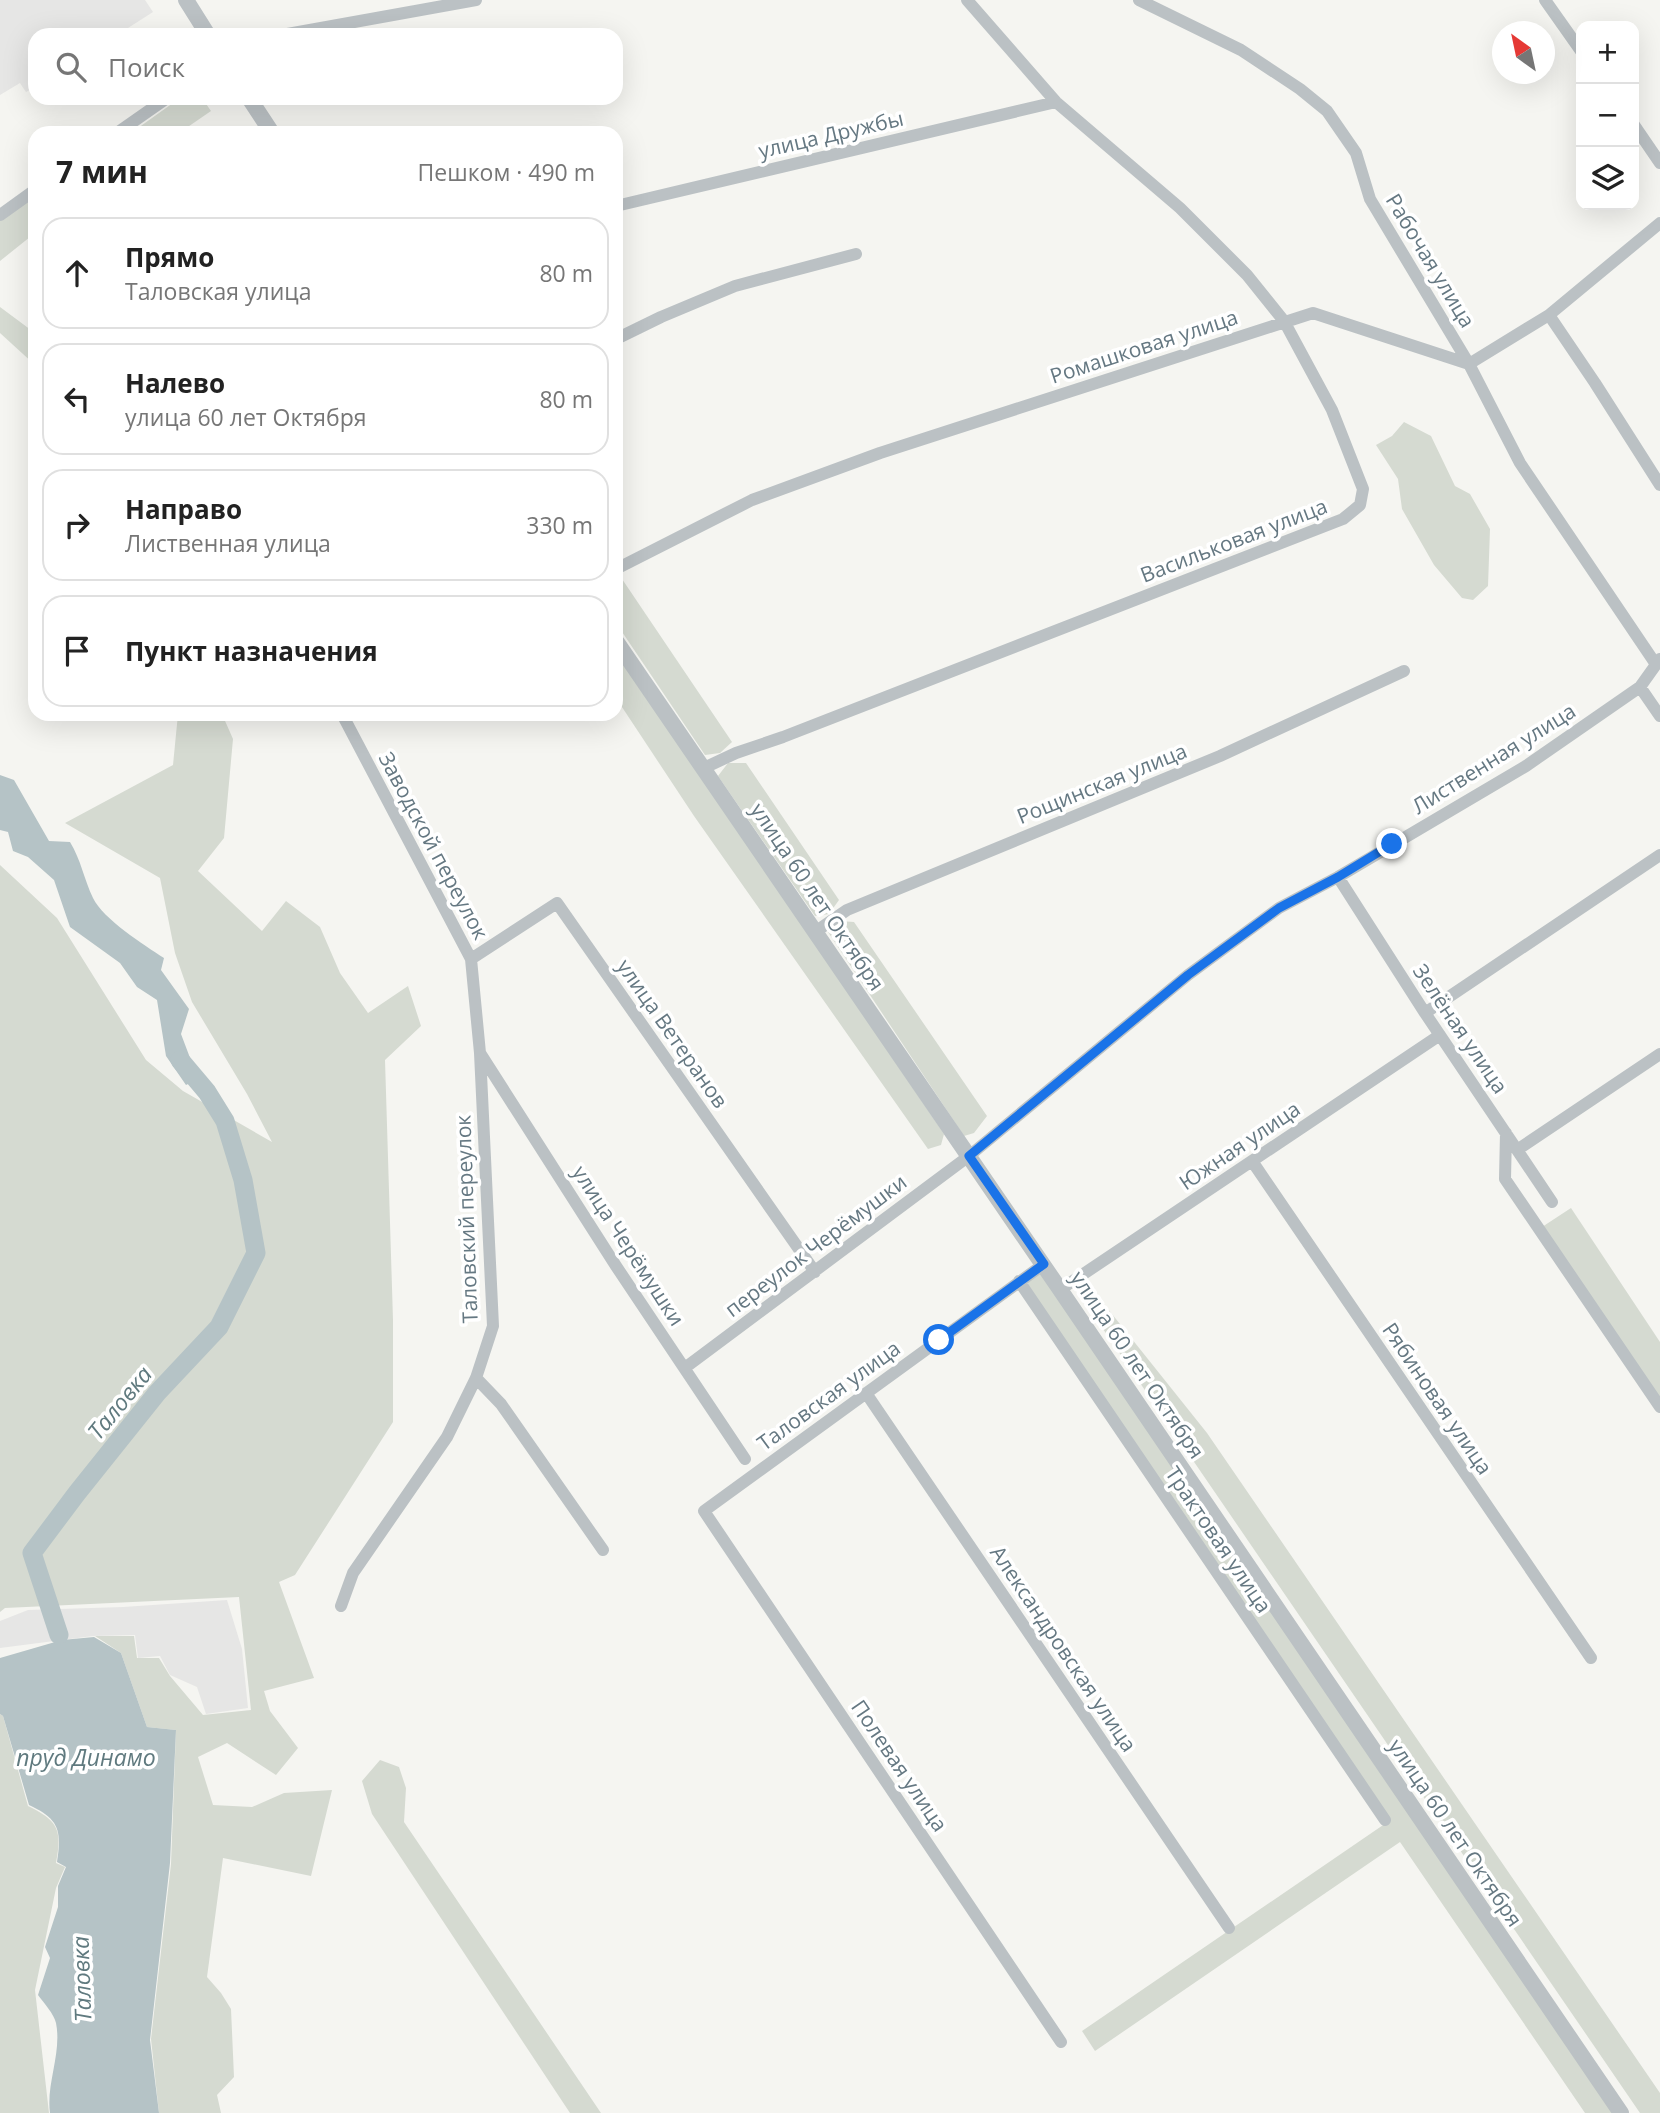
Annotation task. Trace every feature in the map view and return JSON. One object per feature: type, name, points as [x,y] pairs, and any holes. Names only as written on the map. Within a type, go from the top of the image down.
[{"type":"street","points":[[186,0],[204,28]]},
{"type":"street","points":[[321,28],[476,0]]},
{"type":"street","name":"Васильковая улица","points":[[704,768],[736,753],[1343,519],[1360,505],[1363,489],[1332,410],[1284,321],[1247,275],[1180,208],[1056,102],[967,0]]},
{"type":"street","name":"Рабочая улица","points":[[1139,0],[1241,50],[1300,89],[1327,111],[1356,153],[1370,199],[1469,364],[1520,463],[1658,661]]},
{"type":"street","points":[[1545,0],[1576,44]]},
{"type":"street","name":"улица Дружбы","points":[[623,204],[1056,102]]},
{"type":"street","points":[[127,126],[157,105]]},
{"type":"street","points":[[253,105],[267,126]]},
{"type":"street","points":[[1639,132],[1660,163]]},
{"type":"street","points":[[0,215],[28,195]]},
{"type":"street","points":[[1469,364],[1549,315],[1660,223]]},
{"type":"street","points":[[623,336],[735,286],[856,254]]},
{"type":"street","name":"Ромашковая улица","points":[[623,565],[752,500],[893,449],[1313,313],[1469,364]]},
{"type":"street","points":[[1549,315],[1660,485]]},
{"type":"street","name":"улица 60 лет Октября","points":[[623,651],[1622,2113]]},
{"type":"street","name":"Лиственная улица","points":[[969,1156],[1188,975],[1279,908],[1338,877],[1526,766],[1640,687],[1658,661]]},
{"type":"street","name":"Рощинская улица","points":[[815,932],[846,910],[1220,756],[1404,671]]},
{"type":"street","points":[[1640,687],[1660,716]]},
{"type":"street","name":"Заводской переулок","points":[[346,721],[471,959]]},
{"type":"street","points":[[1425,1013],[1660,855]]},
{"type":"street","name":"Зелёная улица","points":[[1338,877],[1425,1013],[1552,1202]]},
{"type":"street","name":"улица Ветеранов","points":[[471,959],[557,903],[815,1272]]},
{"type":"street","name":"Таловский переулок","points":[[341,1606],[353,1573],[447,1437],[476,1378],[493,1326],[480,1053],[471,959]]},
{"type":"street","name":"Южная улица","points":[[1061,1289],[1440,1035]]},
{"type":"street","name":"улица Черёмушки","points":[[480,1053],[616,1266],[745,1459]]},
{"type":"street","points":[[1517,1150],[1660,1054]]},
{"type":"street","points":[[1506,1132],[1505,1179],[1660,1407]]},
{"type":"street","name":"переулок Черёмушки","points":[[685,1367],[969,1156]]},
{"type":"street","name":"Рябиновая улица","points":[[1252,1161],[1591,1658]]},
{"type":"street","name":"Таловская улица","points":[[704,1511],[1044,1264]]},
{"type":"street","name":"Трактовая улица","points":[[1019,1281],[1385,1821]]},
{"type":"street","points":[[476,1378],[501,1404],[603,1550]]},
{"type":"street","name":"Александровская улица","points":[[866,1393],[1229,1928]]},
{"type":"street","name":"Полевая улица","points":[[704,1511],[1061,2042]]},
{"type":"shaded area","points":[[0,0],[145,0],[153,12],[128,28],[28,28],[28,91],[26,92],[20,83],[0,95]]},
{"type":"shaded area","points":[[170,105],[207,105],[211,111],[189,126],[141,126]]},
{"type":"shaded area","points":[[28,201],[28,239],[0,261],[0,220]]},
{"type":"shaded area","points":[[0,307],[28,328],[28,359],[0,333]]},
{"type":"shaded area","points":[[1404,422],[1431,436],[1455,486],[1470,494],[1490,529],[1488,586],[1473,600],[1462,598],[1434,565],[1402,509],[1398,479],[1376,445],[1392,436]]},
{"type":"shaded area","points":[[623,580],[732,742],[720,753],[705,755],[623,633]]},
{"type":"shaded area","points":[[623,660],[944,1134],[941,1145],[928,1149],[694,816],[623,709]]},
{"type":"shaded area","points":[[177,721],[225,721],[233,739],[224,838],[198,871],[262,931],[286,901],[320,927],[340,973],[368,1013],[408,986],[421,1026],[385,1060],[393,1320],[393,1422],[295,1575],[279,1582],[314,1678],[264,1691],[270,1711],[298,1748],[276,1775],[227,1743],[198,1757],[213,1805],[252,1807],[284,1793],[332,1790],[311,1876],[223,1858],[207,1977],[231,2009],[234,2077],[217,2095],[221,2113],[159,2113],[151,2039],[171,1864],[176,1730],[147,1727],[121,1653],[95,1636],[134,1636],[137,1658],[159,1658],[170,1676],[203,1715],[251,1710],[239,1597],[5,1608],[0,1612],[0,865],[57,918],[146,1060],[183,1091],[272,1142],[247,1094],[192,1002],[175,953],[160,878],[65,823],[173,765]]},
{"type":"shaded area","points":[[728,763],[746,763],[839,900],[829,914],[815,916],[718,776]]},
{"type":"shaded area","points":[[840,921],[854,922],[987,1116],[974,1133],[964,1136],[828,932]]},
{"type":"shaded area","points":[[1571,1208],[1660,1342],[1660,1400],[1542,1227]]},
{"type":"shaded area","points":[[1042,1273],[1613,2113],[1585,2113],[1400,1842],[1095,2051],[1082,2031],[1389,1821],[1024,1281]]},
{"type":"shaded area","points":[[1081,1281],[1088,1284],[1207,1433],[1660,2093],[1660,2113],[1640,2113],[1077,1291]]},
{"type":"shaded area","points":[[227,1600],[242,1649],[248,1708],[206,1714],[197,1687],[170,1675],[160,1656],[138,1658],[135,1635],[93,1636],[0,1648],[0,1621],[28,1610]]},
{"type":"shaded area","points":[[0,1714],[3,1716],[28,1806],[46,1817],[56,1828],[59,1842],[56,1863],[65,1867],[56,1888],[35,1990],[49,2113],[0,2113]]},
{"type":"shaded area","points":[[380,1760],[399,1767],[406,1788],[404,1822],[601,2113],[570,2113],[372,1814],[362,1781]]},
{"type":"water","points":[[0,775],[14,780],[49,841],[70,842],[98,906],[125,931],[164,958],[161,970],[189,1009],[181,1034],[198,1079],[186,1085],[166,1056],[157,1000],[137,987],[120,963],[70,927],[54,880],[28,857],[13,851],[8,832],[0,830]]},
{"type":"water","name":"пруд Динамо","points":[[94,1637],[121,1653],[147,1727],[176,1730],[170,1863],[150,2040],[159,2113],[50,2113],[50,2091],[57,2046],[56,2023],[38,1995],[50,1958],[45,1947],[58,1907],[58,1886],[66,1867],[57,1862],[59,1842],[56,1827],[47,1815],[29,1805],[3,1716],[0,1714],[0,1658],[62,1640]]},
{"type":"waterway","name":"Таловка","points":[[59,1635],[32,1553],[157,1393],[219,1327],[256,1253],[243,1180],[225,1121],[207,1092],[180,1060]]},
{"type":"route","points":[[939,1340],[1044,1264],[969,1156],[1188,975],[1279,908],[1338,877],[1392,844]]}]
